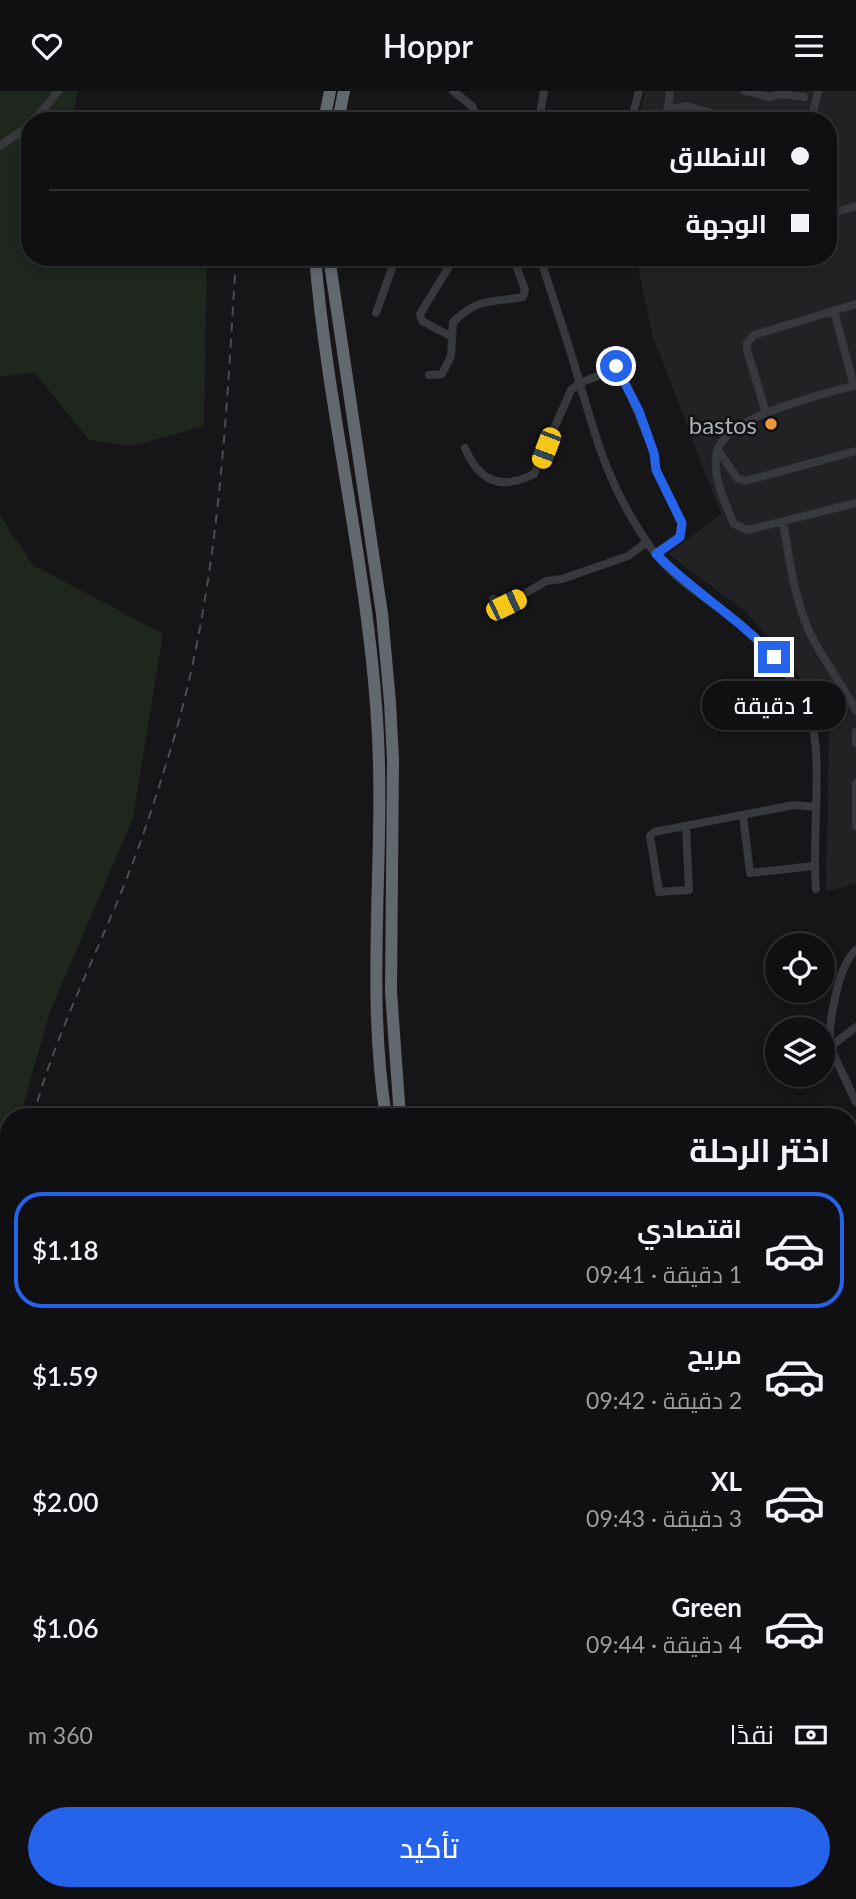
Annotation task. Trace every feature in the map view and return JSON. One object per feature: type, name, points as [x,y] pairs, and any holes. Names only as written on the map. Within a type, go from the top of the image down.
[{"type":"highway","points":[[326,112],[330,91]]},
{"type":"highway","points":[[340,112],[344,91]]},
{"type":"highway","points":[[317,266],[320,310],[367,599],[373,654],[379,778],[379,1020],[385,1108]]},
{"type":"highway","points":[[330,266],[382,614],[390,702],[393,760],[391,992],[399,1108]]},
{"type":"street","points":[[41,112],[58,91]]},
{"type":"street","points":[[453,91],[472,106],[474,112]]},
{"type":"street","points":[[540,112],[544,91]]},
{"type":"street","points":[[633,112],[639,91]]},
{"type":"street","points":[[666,112],[670,91]]},
{"type":"street","points":[[745,91],[767,96],[782,94],[804,97]]},
{"type":"street","points":[[813,112],[818,91]]},
{"type":"street","points":[[668,109],[687,106],[707,112]]},
{"type":"street","points":[[0,146],[21,131]]},
{"type":"street","points":[[837,211],[856,206]]},
{"type":"street","points":[[376,313],[393,266]]},
{"type":"street","points":[[449,266],[420,314],[422,321],[452,337]]},
{"type":"street","points":[[429,375],[442,375],[451,356],[453,322],[477,302],[523,297],[525,290],[516,266]]},
{"type":"street","points":[[543,266],[580,383],[595,442],[613,486],[656,554],[683,582],[758,640],[789,675],[809,713],[814,750],[816,807],[813,866],[816,890]]},
{"type":"street","points":[[766,413],[747,343],[754,335],[856,304]]},
{"type":"street","points":[[834,311],[855,386],[766,413],[740,425],[718,449],[717,470],[734,524],[748,530],[856,503]]},
{"type":"street","points":[[465,448],[474,469],[500,482],[521,481],[534,474],[539,468],[561,409],[580,383],[616,366],[623,375],[654,453],[656,470],[684,530],[680,537],[656,554]]},
{"type":"street","points":[[718,449],[737,478],[745,481],[856,451]]},
{"type":"street","points":[[783,522],[802,613],[810,632],[856,710]]},
{"type":"street","points":[[493,599],[506,605],[546,581],[562,579],[628,556],[647,542]]},
{"type":"street","points":[[856,732],[856,743]]},
{"type":"street","points":[[856,783],[856,826]]},
{"type":"street","points":[[686,826],[689,890],[659,892],[650,836],[654,832],[794,804],[816,807]]},
{"type":"street","points":[[743,815],[750,873],[813,866]]},
{"type":"street","points":[[835,1017],[839,982],[846,958],[856,950]]},
{"type":"street","points":[[835,1044],[856,1027]]},
{"type":"street","points":[[835,1056],[856,1102]]},
{"type":"shaded area","points":[[0,91],[77,91],[74,112],[21,112],[21,266],[207,266],[204,426],[132,446],[89,440],[34,372],[0,377]]},
{"type":"shaded area","name":"bastos","points":[[645,91],[856,91],[856,884],[826,891],[829,729],[790,661],[745,611],[668,554],[721,514],[652,334],[638,266],[837,266],[837,112],[640,112]]},
{"type":"shaded area","points":[[0,516],[33,565],[163,634],[133,818],[50,1012],[22,1108],[0,1108]]},
{"type":"railway","points":[[36,1108],[65,1023],[118,901],[141,839],[172,745],[188,685],[218,503],[235,266]]},
{"type":"place","name":"bastos","points":[[771,424]]},
{"type":"route","points":[[616,366],[620,367],[639,411],[654,453],[656,470],[684,530],[680,537],[656,554],[683,582],[758,640],[774,657]]}]
